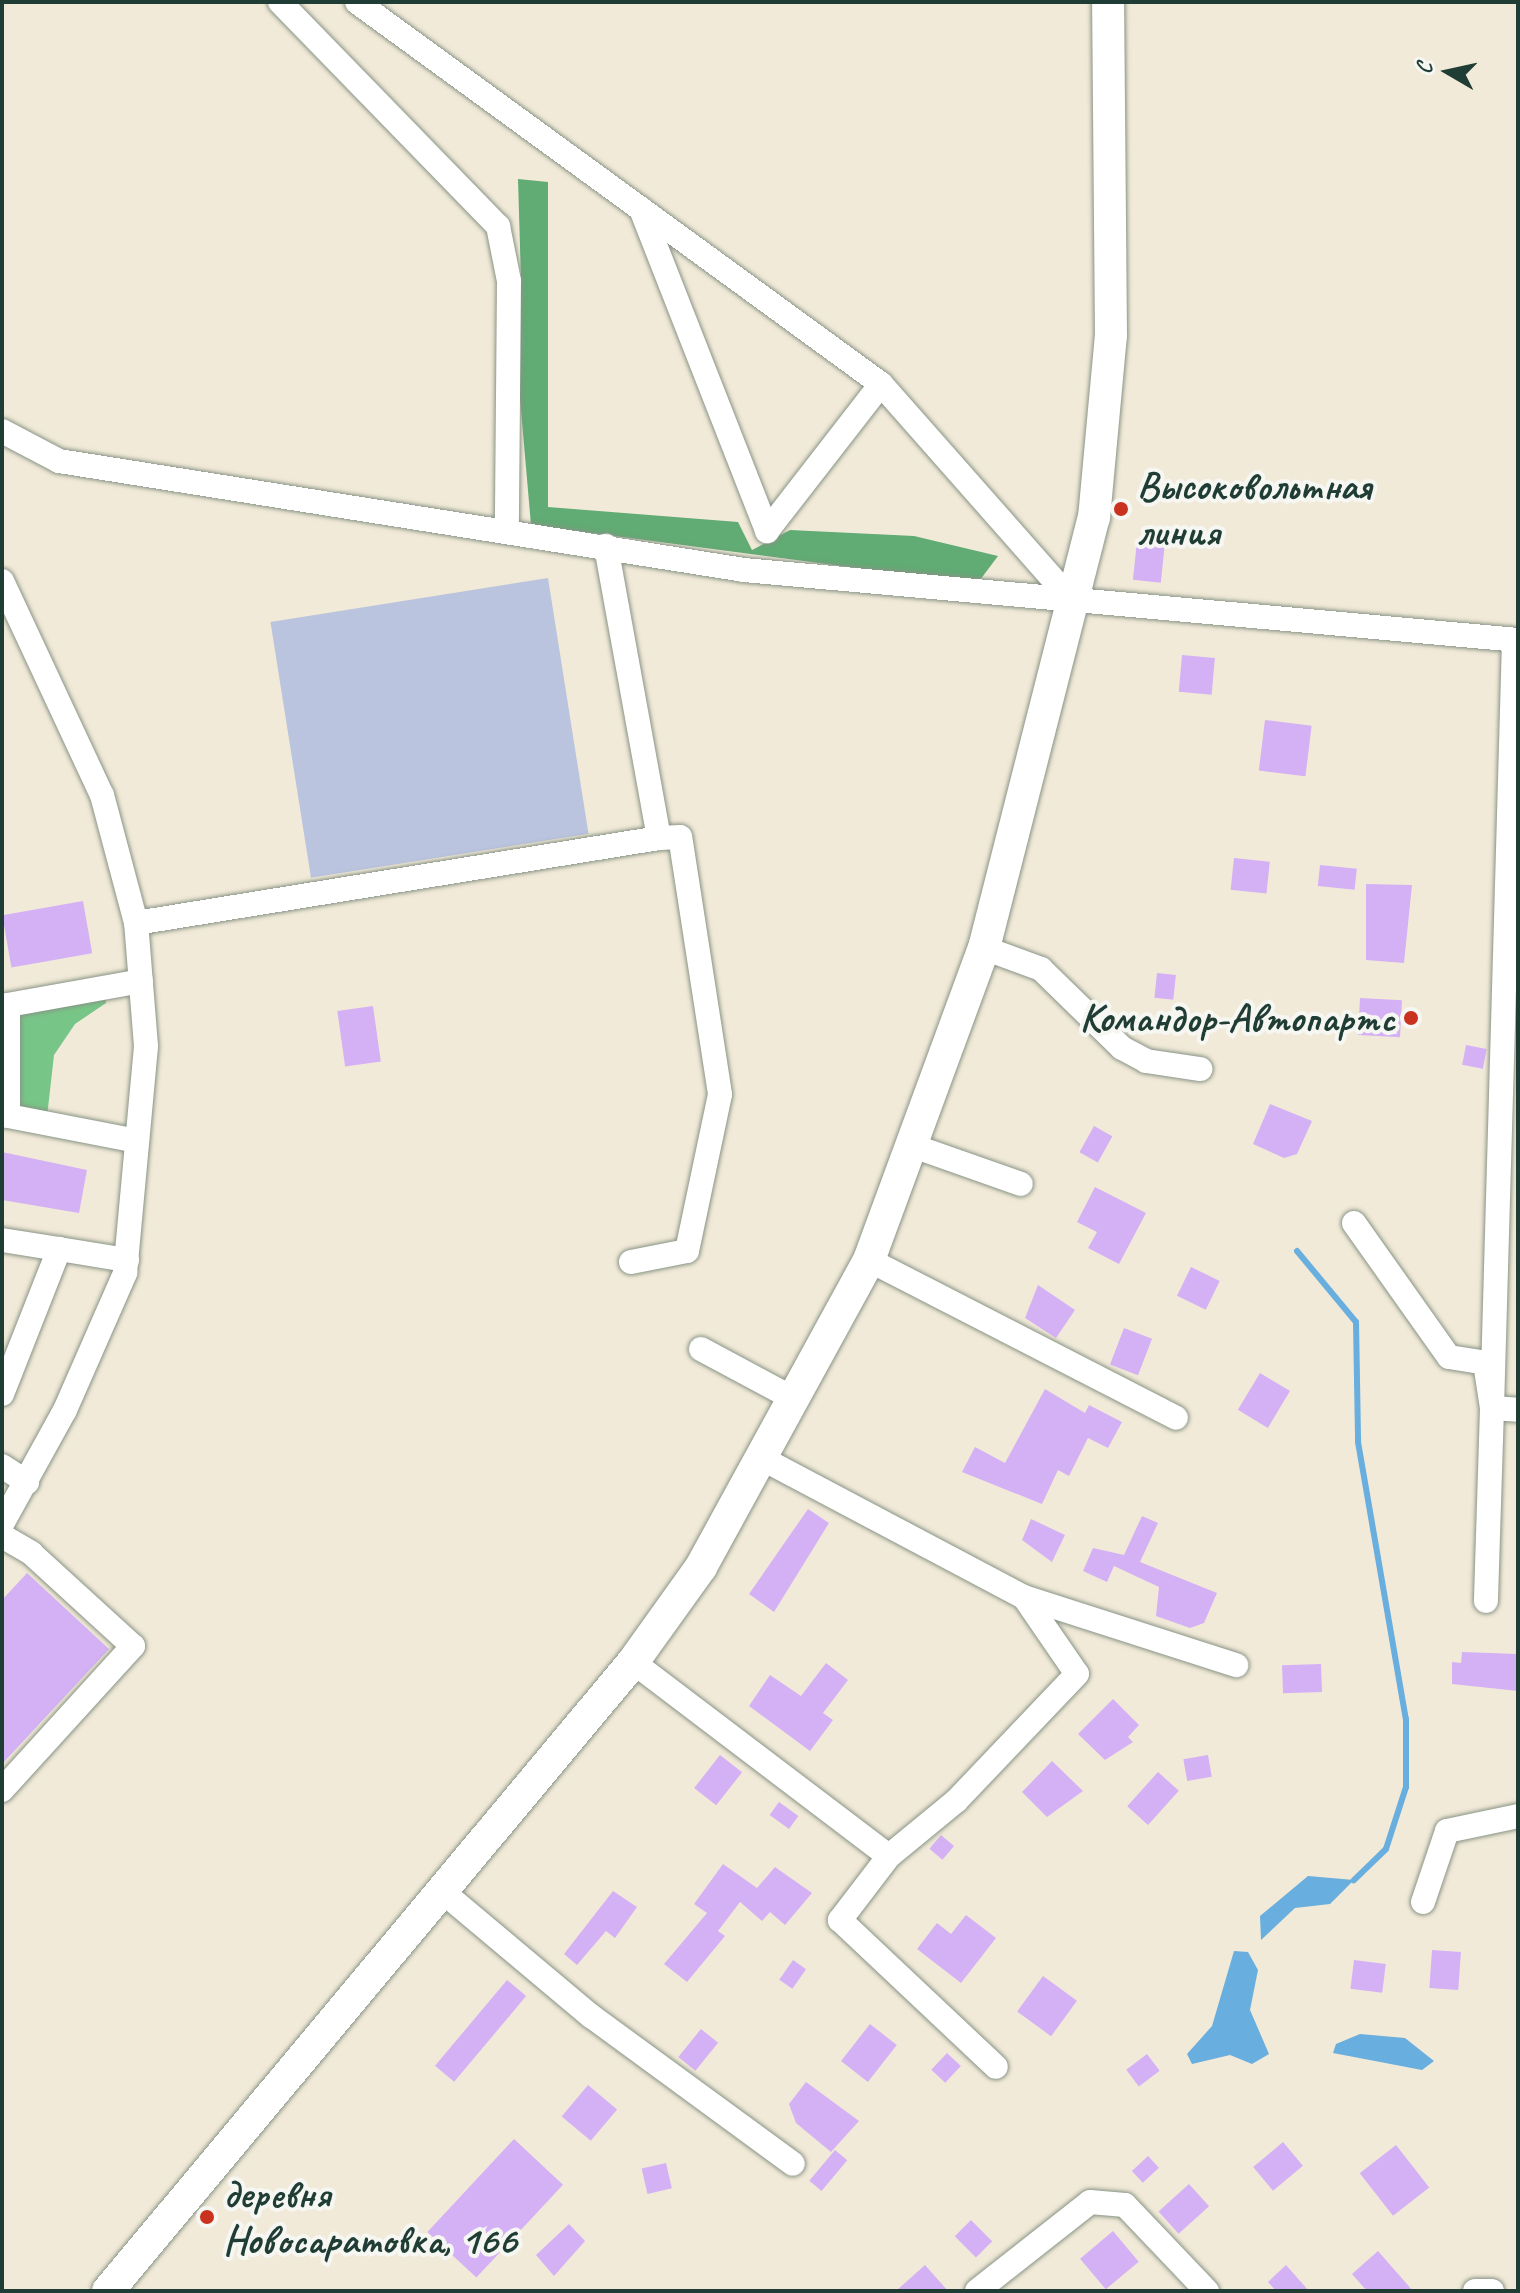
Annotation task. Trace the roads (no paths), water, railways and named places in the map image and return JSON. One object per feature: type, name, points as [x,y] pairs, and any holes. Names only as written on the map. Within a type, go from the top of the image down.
[{"type":"main road","points":[[108,2291],[633,1662],[701,1567],[796,1400],[869,1260],[916,1147],[984,948],[1074,603],[1107,426],[1108,2]]},
{"type":"street","points":[[280,2],[498,226],[509,281],[507,532]]},
{"type":"street","points":[[357,2],[881,384],[1074,603]]},
{"type":"street","points":[[641,209],[767,531],[881,384]]},
{"type":"street","points":[[2,431],[59,461],[744,570],[1074,603],[1516,640],[1486,1601]]},
{"type":"street","points":[[606,546],[659,838]]},
{"type":"street","points":[[2,581],[102,795],[136,923],[146,1046],[127,1260],[27,1482],[2,1524]]},
{"type":"street","points":[[136,923],[680,837],[720,1094],[687,1251],[631,1262]]},
{"type":"street","points":[[984,948],[1041,969],[1122,1048],[1146,1061],[1200,1069]]},
{"type":"street","points":[[137,1141],[8,1116],[8,1005],[141,981]]},
{"type":"street","points":[[916,1147],[1021,1184]]},
{"type":"street","points":[[1354,1223],[1449,1357],[1485,1363],[1492,1408]]},
{"type":"street","points":[[2,1240],[127,1260]]},
{"type":"street","points":[[2,1394],[59,1249]]},
{"type":"street","points":[[869,1260],[1176,1418]]},
{"type":"street","points":[[701,1349],[796,1400]]},
{"type":"street","points":[[1492,1408],[1518,1410]]},
{"type":"street","points":[[763,1459],[1024,1597],[1236,1665]]},
{"type":"street","points":[[2,1466],[27,1482]]},
{"type":"street","points":[[2,1536],[31,1553],[133,1646],[2,1790]]},
{"type":"street","points":[[996,2067],[840,1920],[889,1856],[956,1801],[1077,1674],[1024,1597]]},
{"type":"street","points":[[633,1662],[889,1856]]},
{"type":"street","points":[[1423,1902],[1447,1831],[1518,1816]]},
{"type":"street","points":[[443,1892],[591,2016],[793,2164]]},
{"type":"street","points":[[977,2291],[1090,2202],[1125,2205],[1207,2291]]},
{"type":"street","points":[[1475,2291],[1492,2291]]},
{"type":"water","points":[[1308,1876],[1354,1880],[1330,1904],[1295,1908],[1261,1940],[1260,1916]]},
{"type":"water","points":[[1234,1951],[1248,1952],[1258,1970],[1250,2010],[1269,2054],[1252,2064],[1230,2055],[1192,2064],[1187,2054],[1212,2026]]},
{"type":"water","points":[[1360,2034],[1405,2038],[1434,2061],[1422,2070],[1333,2053],[1336,2044]]},
{"type":"waterway","points":[[1297,1251],[1356,1322],[1358,1442],[1406,1719],[1406,1787],[1386,1849],[1354,1880]]},
{"type":"place","name":"Высоковольтная линия","points":[[1121,509]]},
{"type":"place","name":"Командор-Автопартс","points":[[1411,1018]]},
{"type":"place","name":"деревня Новосаратовка, 166","points":[[207,2217]]}]
